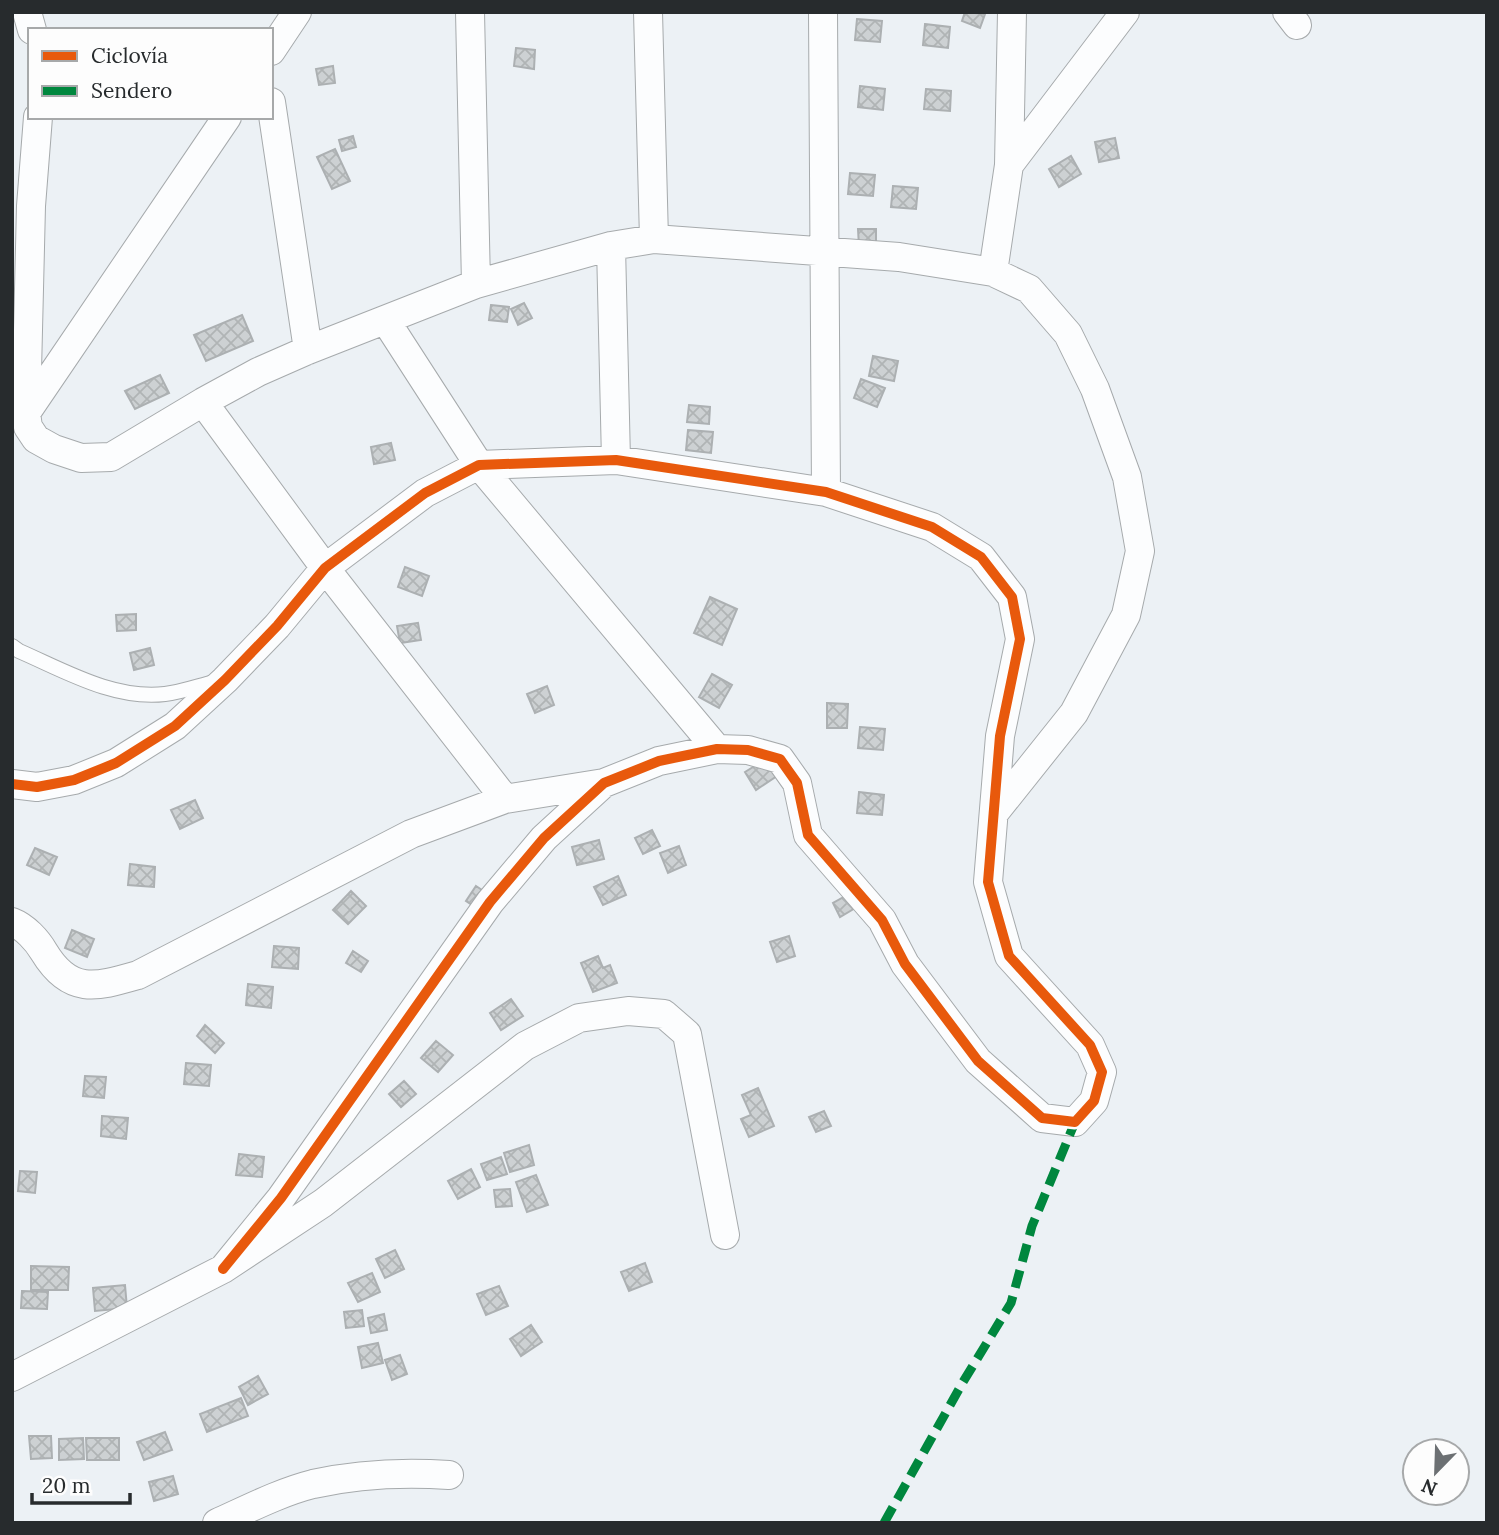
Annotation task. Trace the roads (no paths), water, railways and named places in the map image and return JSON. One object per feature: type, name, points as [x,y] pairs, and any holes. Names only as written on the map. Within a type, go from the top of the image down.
[{"type":"street","points":[[273,48],[298,12]]},
{"type":"street","points":[[470,12],[476,284]]},
{"type":"street","points":[[648,12],[654,239]]},
{"type":"street","points":[[823,12],[827,492]]},
{"type":"street","points":[[993,272],[1009,165],[1012,12]]},
{"type":"street","points":[[1009,165],[1125,12]]},
{"type":"street","points":[[273,115],[308,350]]},
{"type":"street","points":[[38,119],[31,205],[26,413],[28,427],[36,439],[54,449],[81,458],[111,457],[258,372],[308,350],[476,284],[611,246],[654,239],[899,257],[993,272],[1029,289],[1068,334],[1095,388],[1126,477],[1140,551],[1126,615],[1074,713],[995,812]]},
{"type":"street","points":[[26,413],[226,119]]},
{"type":"street","points":[[611,246],[616,460]]},
{"type":"street","points":[[386,321],[479,465],[717,749]]},
{"type":"street","points":[[203,402],[325,568],[505,799]]},
{"type":"street","points":[[12,784],[37,786],[74,780],[116,763],[175,726],[225,680],[277,626],[325,568],[425,493],[479,465],[616,460],[827,492],[932,527],[981,557],[1012,597],[1020,639],[1000,736],[988,882],[1009,956],[1090,1045],[1102,1072],[1094,1101],[1075,1122],[1042,1118],[978,1061],[905,964],[882,920],[808,835],[797,783],[780,759],[748,750],[717,749],[659,761],[604,783],[505,799],[411,834],[138,975],[106,984],[85,986],[66,979],[50,962],[37,941],[12,922]]},
{"type":"street","points":[[223,1269],[288,1187],[489,902],[544,838],[604,783]]},
{"type":"street","points":[[12,1377],[223,1269],[323,1203],[525,1046],[579,1018],[628,1011],[664,1014],[687,1034],[725,1235]]},
{"type":"street","points":[[217,1523],[312,1484],[377,1475],[449,1475]]},
{"type":"lane","points":[[12,646],[95,684],[134,694],[165,694],[225,680]]}]
